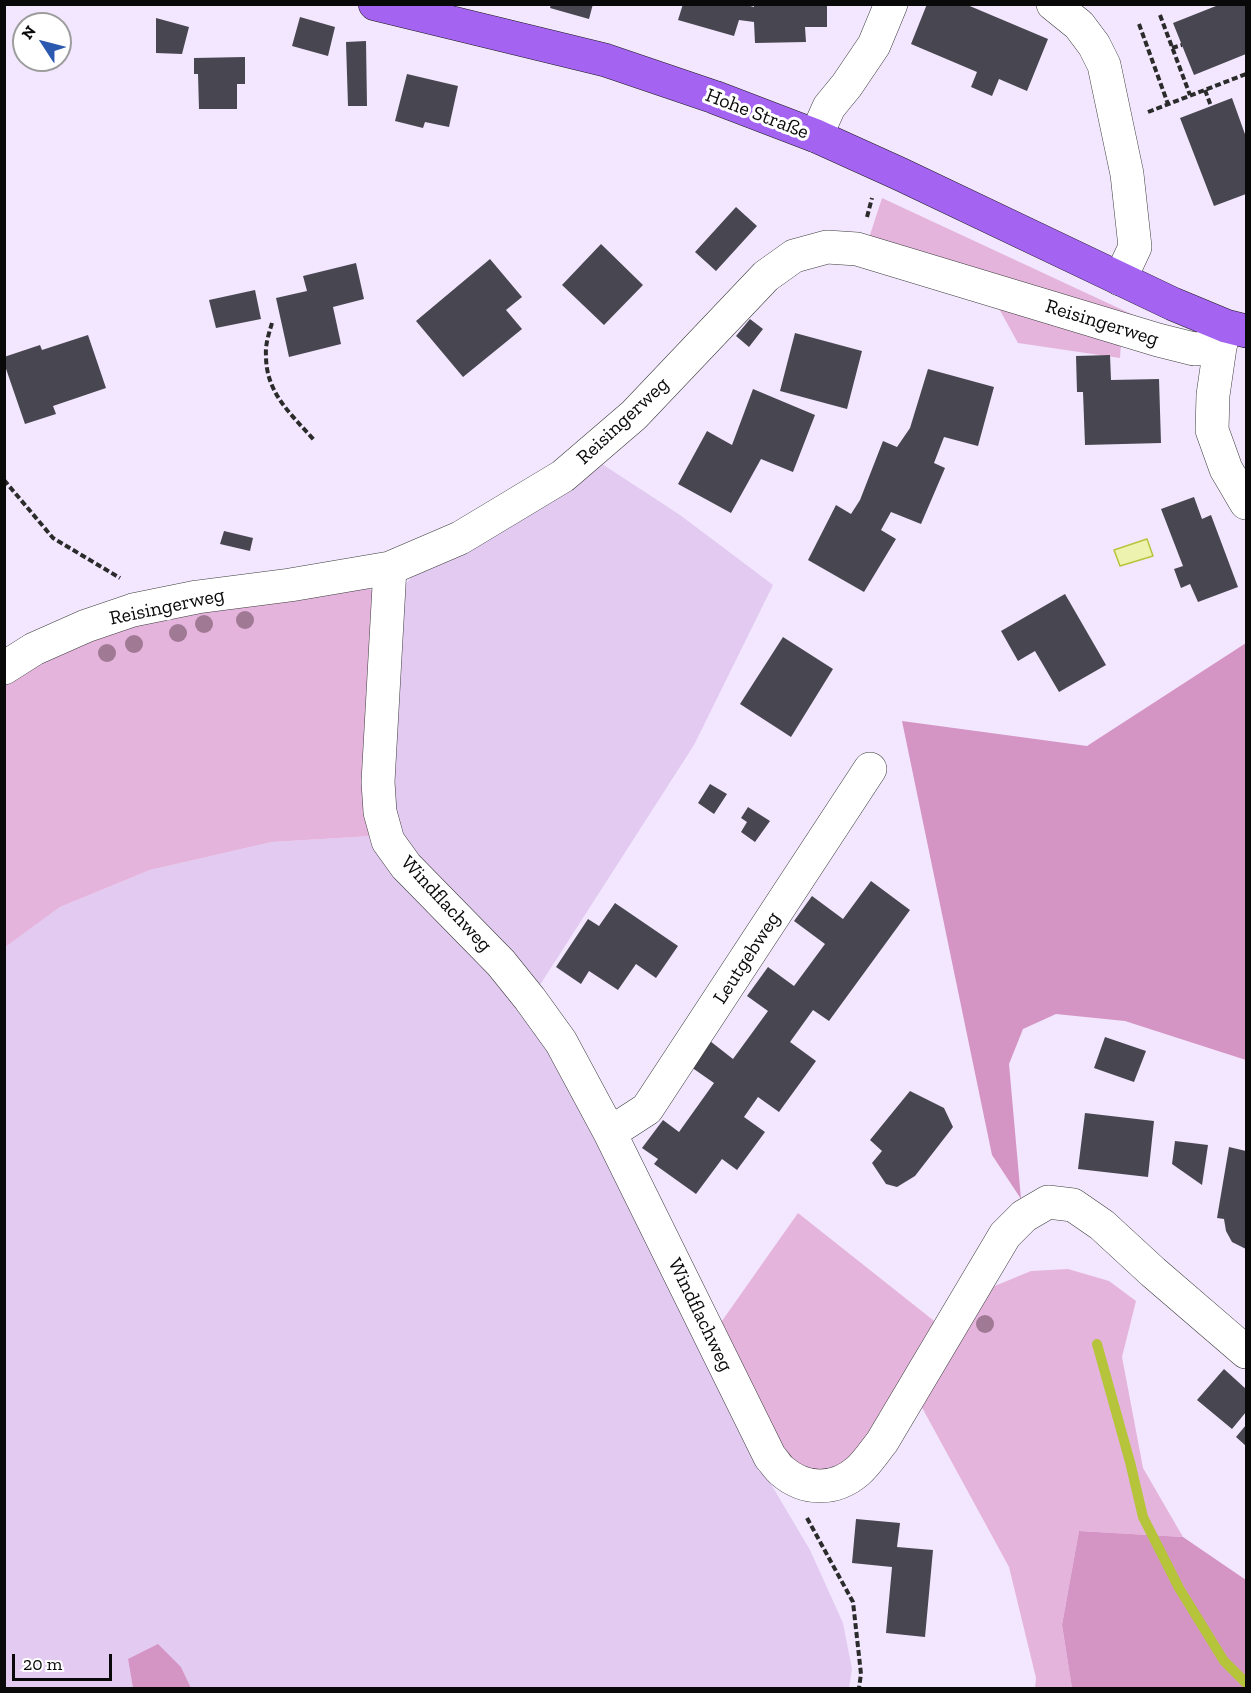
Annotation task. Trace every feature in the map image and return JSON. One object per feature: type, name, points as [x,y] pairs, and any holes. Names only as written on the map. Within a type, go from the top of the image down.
[{"type":"main road","name":"Hohe Straße","points":[[375,4],[605,60],[714,97],[816,136],[1173,304],[1231,335]]},
{"type":"street","points":[[816,136],[829,107],[874,45],[891,4]]},
{"type":"street","points":[[1053,4],[1079,25],[1094,45],[1104,65],[1127,174],[1134,247],[1120,279]]},
{"type":"street","name":"Reisingerweg","points":[[4,668],[34,649],[86,626],[134,610],[197,597],[290,585],[390,568],[460,538],[563,476],[634,415],[766,276],[794,256],[826,247],[857,249],[1194,349],[1231,335]]},
{"type":"street","points":[[1231,335],[1213,395],[1212,430],[1226,469],[1246,503]]},
{"type":"street","name":"Windflachweg","points":[[390,568],[378,782],[380,812],[388,841],[406,866],[501,963],[561,1042],[610,1133],[770,1457],[782,1471],[804,1484]]},
{"type":"street","name":"Leutgebweg","points":[[610,1133],[647,1109],[870,769]]},
{"type":"street","points":[[804,1484],[826,1487],[846,1480],[860,1470],[882,1442],[1005,1235],[1024,1216],[1048,1202],[1073,1205],[1102,1225],[1246,1352]]},
{"type":"path","points":[[1160,15],[1190,95]]},
{"type":"path","points":[[1139,24],[1168,104]]},
{"type":"path","points":[[1172,48],[1182,45]]},
{"type":"path","points":[[1116,120],[1142,114],[1246,74]]},
{"type":"path","points":[[1205,90],[1211,106]]},
{"type":"path","points":[[272,323],[265,353],[267,375],[277,398],[314,440]]},
{"type":"path","points":[[4,480],[53,538],[104,570],[129,582]]},
{"type":"path","points":[[804,1484],[806,1516],[853,1602],[861,1674],[860,1689]]},
{"type":"shaded area","points":[[882,198],[1155,325],[869,238]]},
{"type":"shaded area","points":[[997,305],[1121,343],[1120,358],[1018,343]]},
{"type":"shaded area","points":[[599,462],[680,515],[773,585],[694,745],[538,988],[405,848],[388,797],[404,586],[415,573]]},
{"type":"shaded area","points":[[1147,539],[1153,556],[1120,566],[1114,550]]},
{"type":"shaded area","points":[[362,586],[374,591],[372,836],[272,842],[150,870],[60,907],[5,947],[5,678],[113,626]]},
{"type":"shaded area","points":[[1246,643],[1246,1060],[1125,1021],[1056,1014],[1023,1029],[1009,1064],[1021,1199],[992,1155],[902,721],[1087,746]]},
{"type":"shaded area","points":[[372,836],[543,1034],[765,1474],[810,1550],[843,1623],[852,1669],[849,1688],[191,1688],[181,1667],[128,1659],[133,1688],[5,1688],[4,947],[60,907],[150,870],[272,842]]},
{"type":"shaded area","points":[[798,1213],[938,1324],[852,1459],[814,1475],[784,1460],[717,1328]]},
{"type":"shaded area","points":[[1068,1269],[1109,1281],[1136,1301],[1122,1357],[1143,1468],[1183,1537],[1079,1531],[1062,1625],[1072,1688],[1035,1688],[1036,1678],[1009,1567],[919,1402],[985,1290],[1031,1271]]},
{"type":"shaded area","points":[[1079,1531],[1183,1537],[1246,1580],[1246,1688],[1072,1688],[1062,1625]]},
{"type":"shaded area","points":[[158,1644],[181,1667],[191,1688],[133,1688],[128,1659]]},
{"type":"building","points":[[551,4],[593,4],[589,19],[550,8]]},
{"type":"building","points":[[683,4],[743,4],[754,7],[754,4],[827,4],[827,27],[805,27],[806,42],[755,43],[754,22],[739,20],[734,36],[678,20]]},
{"type":"building","points":[[927,4],[965,4],[1048,39],[1027,91],[999,79],[992,96],[971,87],[977,72],[911,44]]},
{"type":"building","points":[[1221,4],[1246,4],[1246,54],[1194,75],[1173,23]]},
{"type":"building","points":[[300,17],[335,27],[328,56],[292,46]]},
{"type":"building","points":[[156,18],[189,27],[182,54],[156,53]]},
{"type":"building","points":[[366,41],[367,106],[348,106],[346,42]]},
{"type":"building","points":[[245,57],[245,84],[237,84],[237,109],[199,109],[198,74],[194,74],[194,58]]},
{"type":"building","points":[[407,74],[458,86],[449,127],[425,122],[423,128],[395,121]]},
{"type":"building","points":[[1232,98],[1246,137],[1246,194],[1214,206],[1180,118]]},
{"type":"building","points":[[736,207],[757,226],[716,271],[695,252]]},
{"type":"building","points":[[601,244],[643,285],[604,325],[562,285]]},
{"type":"building","points":[[490,259],[522,297],[506,310],[522,329],[463,377],[416,321]]},
{"type":"building","points":[[356,263],[364,299],[333,307],[341,344],[289,357],[276,298],[307,291],[303,276]]},
{"type":"building","points":[[255,290],[261,319],[216,328],[209,300]]},
{"type":"building","points":[[750,319],[763,329],[749,347],[736,336]]},
{"type":"building","points":[[795,333],[862,351],[847,409],[780,391]]},
{"type":"building","points":[[88,335],[106,388],[53,406],[56,414],[25,424],[4,357],[40,345],[42,350]]},
{"type":"building","points":[[1110,355],[1111,380],[1159,379],[1161,443],[1085,445],[1083,392],[1077,392],[1076,356]]},
{"type":"building","points":[[928,369],[994,387],[978,446],[944,437],[934,463],[945,468],[921,524],[891,512],[881,530],[896,539],[864,592],[808,560],[836,505],[851,514],[860,500],[883,441],[897,447],[910,428]]},
{"type":"building","points":[[753,389],[815,415],[793,472],[761,459],[731,513],[678,484],[707,431],[732,445]]},
{"type":"building","points":[[1194,497],[1202,519],[1211,515],[1238,587],[1198,602],[1190,584],[1181,588],[1174,569],[1183,566],[1161,509]]},
{"type":"building","points":[[224,531],[253,538],[250,551],[220,544]]},
{"type":"building","points":[[1065,594],[1106,665],[1059,692],[1035,651],[1018,661],[1001,631]]},
{"type":"building","points":[[783,637],[833,669],[791,737],[740,704]]},
{"type":"building","points":[[710,784],[727,794],[714,814],[698,803]]},
{"type":"building","points":[[748,807],[770,821],[755,842],[741,832],[747,822],[741,818]]},
{"type":"building","points":[[871,881],[910,910],[829,1021],[813,1010],[790,1042],[816,1061],[779,1112],[758,1097],[744,1117],[765,1132],[737,1170],[722,1159],[696,1194],[654,1164],[658,1159],[642,1148],[663,1120],[679,1132],[714,1083],[691,1067],[710,1041],[733,1059],[768,1011],[747,996],[768,967],[794,986],[825,944],[794,921],[812,896],[843,919]]},
{"type":"building","points":[[615,903],[678,946],[656,978],[636,964],[618,990],[589,971],[581,984],[556,967],[588,919],[599,926]]},
{"type":"building","points":[[1105,1037],[1146,1051],[1134,1082],[1094,1068]]},
{"type":"building","points":[[910,1091],[944,1108],[953,1127],[915,1176],[897,1187],[886,1184],[872,1163],[882,1151],[870,1140]]},
{"type":"building","points":[[1085,1113],[1154,1121],[1148,1177],[1078,1169]]},
{"type":"building","points":[[1175,1141],[1208,1145],[1202,1185],[1172,1164]]},
{"type":"building","points":[[1229,1147],[1246,1151],[1246,1249],[1232,1242],[1226,1231],[1224,1219],[1217,1218]]},
{"type":"building","points":[[1224,1369],[1246,1389],[1246,1412],[1232,1429],[1197,1400]]},
{"type":"building","points":[[1246,1425],[1246,1446],[1236,1437]]},
{"type":"building","points":[[856,1519],[900,1523],[897,1547],[933,1550],[925,1637],[886,1633],[892,1567],[852,1563]]},
{"type":"waterway","points":[[1097,1344],[1143,1517],[1179,1588],[1224,1661],[1246,1683]]}]
